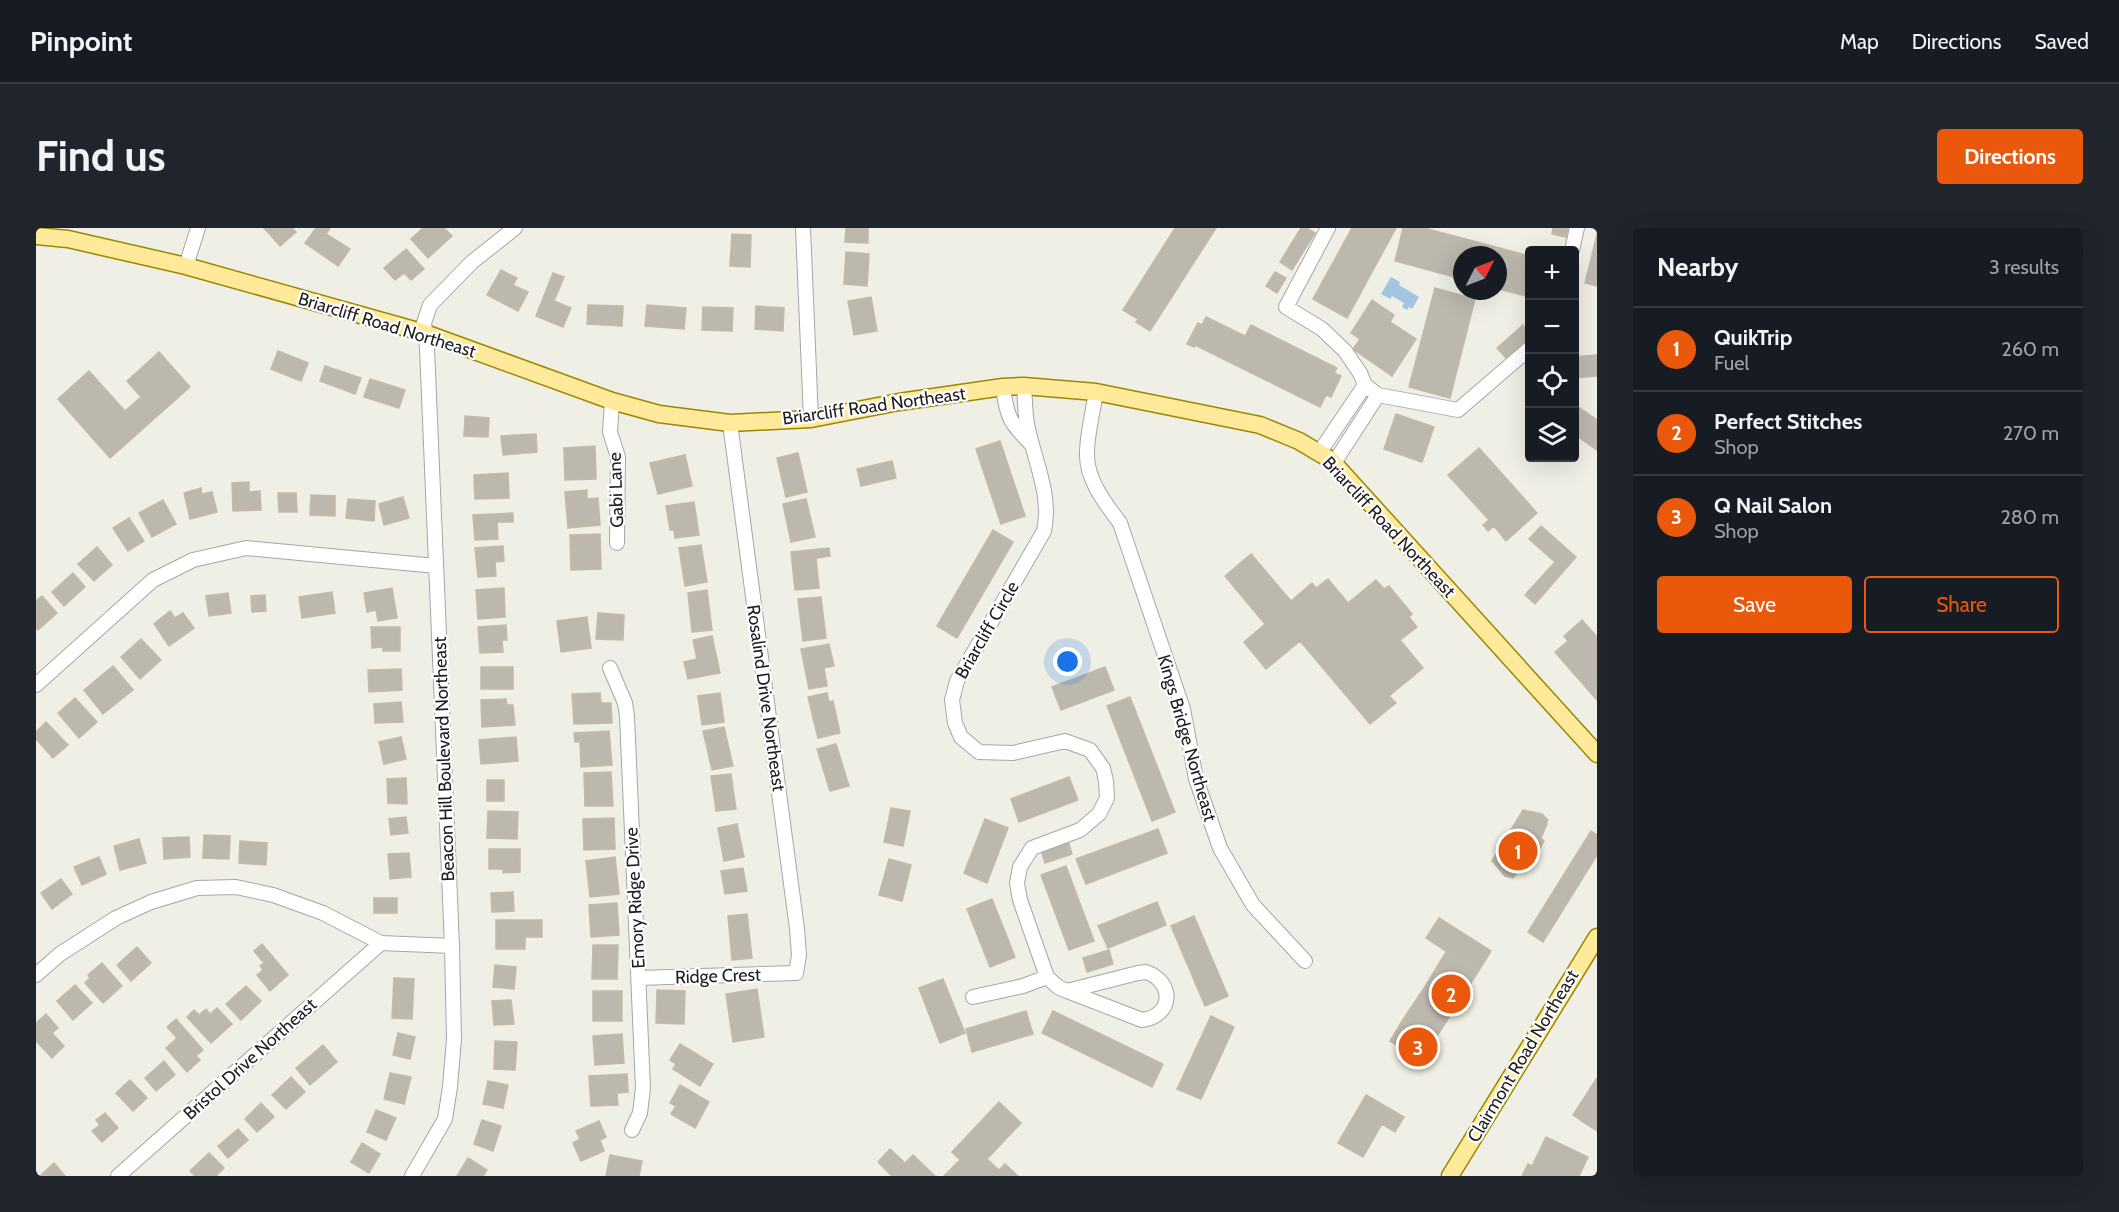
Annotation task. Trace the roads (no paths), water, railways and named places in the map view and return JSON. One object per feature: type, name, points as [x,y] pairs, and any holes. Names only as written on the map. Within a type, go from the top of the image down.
[{"type":"main road","name":"Briarcliff Road Northeast","points":[[36,236],[68,239],[186,266],[425,333],[612,400],[658,414],[730,423],[811,419],[899,402],[1024,386],[1096,392],[1146,404],[1260,425],[1299,441],[1334,464],[1597,754]]},
{"type":"main road","name":"Clairmont Road Northeast","points":[[1450,1176],[1597,937]]},
{"type":"street","points":[[186,266],[198,228]]},
{"type":"street","name":"Beacon Hill Boulevard Northeast","points":[[412,1176],[445,1119],[454,1039],[427,348],[424,323],[430,305],[472,262],[515,228]]},
{"type":"street","points":[[803,228],[811,419]]},
{"type":"street","points":[[1328,228],[1286,307],[1322,329],[1345,351],[1365,385],[1378,395],[1458,410],[1525,352]]},
{"type":"street","points":[[1573,246],[1576,228]]},
{"type":"street","points":[[1319,453],[1365,385]]},
{"type":"street","name":"Briarcliff Circle","points":[[1024,386],[1027,423],[1048,516],[1044,531],[957,681],[952,700],[955,723],[961,738],[979,752],[1013,753],[1065,741],[1090,750],[1103,768],[1107,798],[1099,814],[1080,830],[1032,848],[1020,867],[1017,883],[1020,900],[1047,978]]},
{"type":"street","name":"Briarcliff Circle","points":[[1003,387],[1006,411],[1011,423],[1032,445]]},
{"type":"street","name":"Kings Bridge Northeast","points":[[1096,392],[1087,452],[1090,474],[1103,501],[1120,523],[1183,709],[1196,779],[1220,848],[1253,905],[1305,962]]},
{"type":"street","points":[[1334,464],[1378,395]]},
{"type":"street","name":"Gabi Lane","points":[[612,400],[610,432],[618,457],[617,543]]},
{"type":"street","points":[[1349,409],[1363,419]]},
{"type":"street","name":"Rosalind Drive Northeast","points":[[730,423],[797,929],[799,955],[796,973]]},
{"type":"street","points":[[36,685],[153,580],[193,560],[246,548],[436,566]]},
{"type":"street","name":"Emory Ridge Drive","points":[[610,668],[625,703],[627,716],[643,1088],[640,1113],[632,1130]]},
{"type":"street","points":[[36,975],[60,954],[116,918],[151,902],[197,888],[236,887],[273,895],[324,913],[381,943],[452,946]]},
{"type":"street","name":"Bristol Drive Northeast","points":[[118,1176],[381,943]]},
{"type":"street","points":[[973,997],[1047,978],[1067,991],[1142,1020],[1152,1019],[1159,1015],[1166,1005],[1167,998],[1164,985],[1146,972],[1067,991]]},
{"type":"street","name":"Ridge Crest","points":[[639,978],[796,973]]},
{"type":"water","points":[[1391,277],[1400,282],[1399,285],[1419,297],[1412,309],[1409,307],[1407,310],[1402,307],[1404,303],[1392,296],[1390,299],[1381,294]]},
{"type":"place","name":"QuikTrip","points":[[1518,851]]},
{"type":"place","name":"Perfect Stitches","points":[[1451,994]]},
{"type":"place","name":"Q Nail Salon","points":[[1418,1047]]}]
